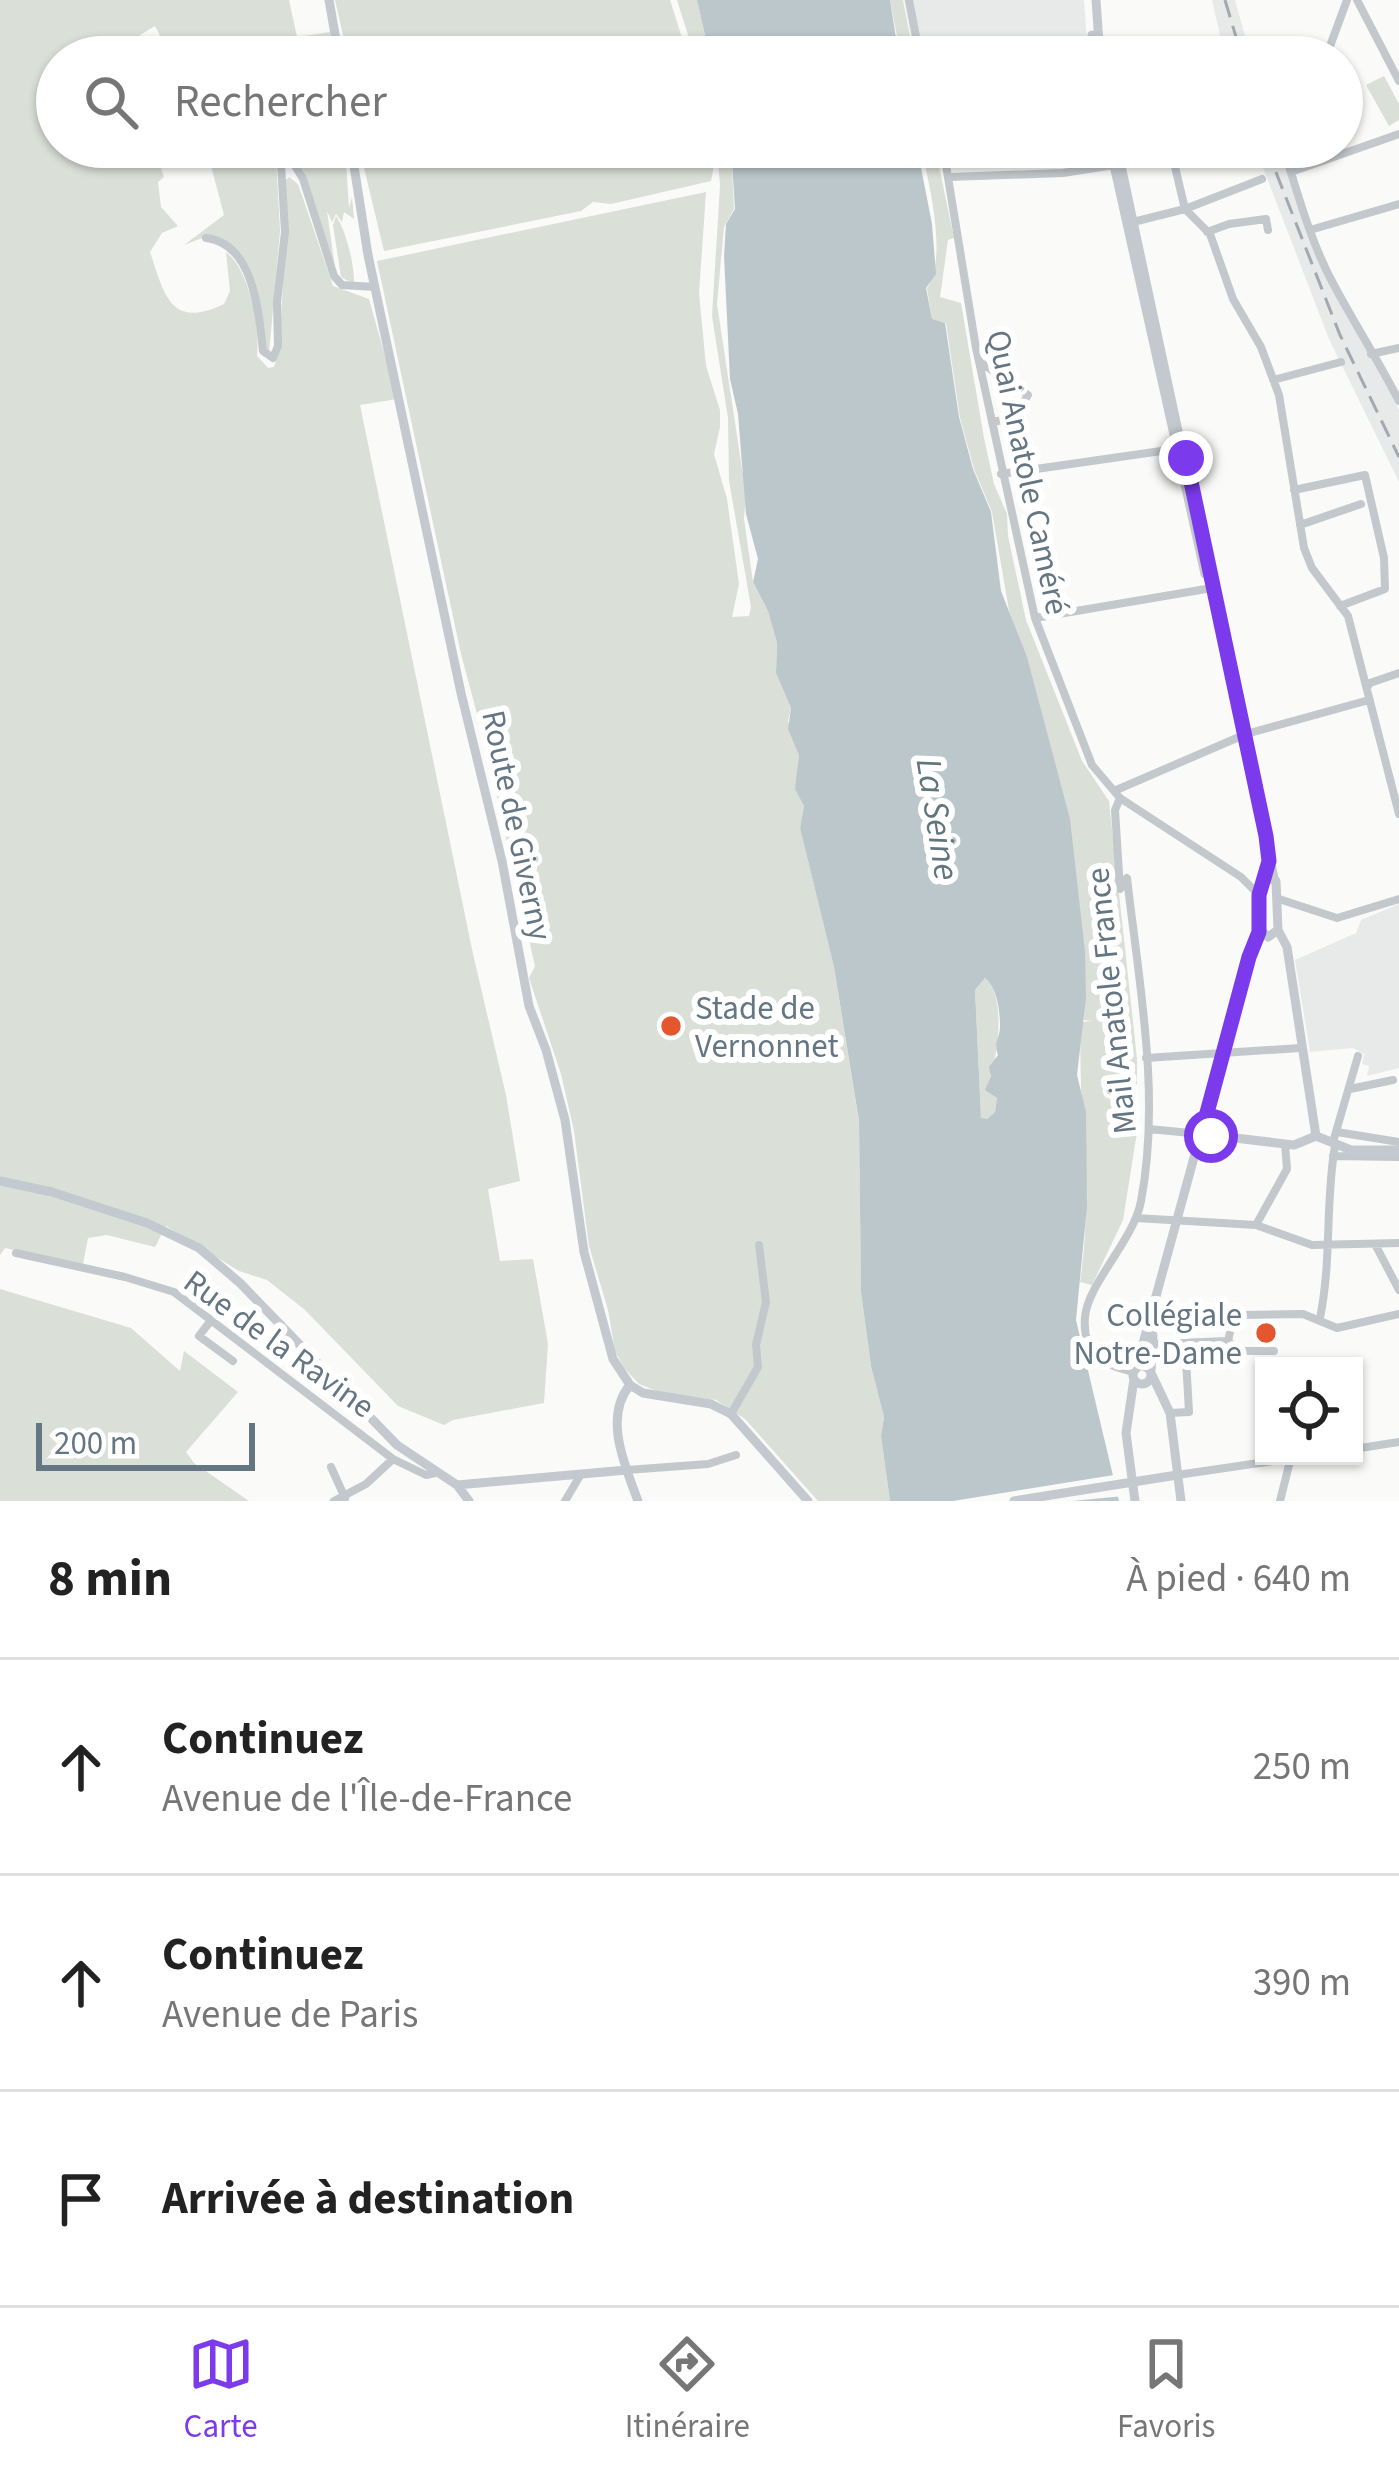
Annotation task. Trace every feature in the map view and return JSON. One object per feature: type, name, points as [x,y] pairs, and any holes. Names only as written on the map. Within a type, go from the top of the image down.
[{"type":"main road","points":[[329,0],[335,36]]},
{"type":"main road","points":[[1093,0],[1096,36]]},
{"type":"main road","name":"Route de Giverny","points":[[355,168],[375,286],[502,861],[529,1006],[565,1120],[584,1252],[613,1359],[630,1385]]},
{"type":"main road","points":[[1119,168],[1246,734],[1269,878],[1279,899],[1269,934],[1245,974],[1153,1312],[1144,1378],[1171,1413],[1181,1501]]},
{"type":"main road","points":[[1269,878],[1259,895],[1269,934],[1287,954],[1316,1136],[1334,1147],[1399,1150]]},
{"type":"main road","points":[[1201,1135],[1286,1144],[1304,1144],[1316,1136]]},
{"type":"main road","points":[[0,1181],[52,1192],[147,1223],[199,1248],[397,1445],[457,1485],[468,1501]]},
{"type":"main road","points":[[1135,1501],[1126,1433],[1132,1394],[1144,1378],[1152,1344],[1153,1312]]},
{"type":"main road","points":[[638,1501],[620,1442],[617,1405],[630,1385],[658,1397],[711,1404],[731,1414],[808,1501]]},
{"type":"main road","points":[[457,1485],[627,1471]]},
{"type":"main road","points":[[1014,1501],[1177,1475]]},
{"type":"street","points":[[909,0],[916,36]]},
{"type":"street","points":[[1333,36],[1346,0]]},
{"type":"street","points":[[1357,0],[1399,80]]},
{"type":"street","points":[[1363,147],[1399,134]]},
{"type":"street","points":[[206,238],[222,242],[244,262],[263,351],[273,358],[278,346],[277,302],[285,232],[281,168]]},
{"type":"street","points":[[296,168],[334,276],[342,285],[375,286]]},
{"type":"street","name":"Quai Anatole Caméré","points":[[948,168],[979,361],[1035,618],[1092,765],[1117,795]]},
{"type":"street","points":[[950,177],[1097,168]]},
{"type":"street","points":[[1179,168],[1185,209],[1208,232],[1233,299],[1274,380],[1312,568],[1348,616],[1399,814]]},
{"type":"street","points":[[1290,168],[1335,287],[1399,401]]},
{"type":"street","points":[[1291,172],[1302,168]]},
{"type":"street","points":[[1130,223],[1185,209],[1262,178]]},
{"type":"street","points":[[1310,230],[1399,203]]},
{"type":"street","points":[[1208,232],[1266,219],[1268,230]]},
{"type":"street","points":[[1373,354],[1399,348]]},
{"type":"street","points":[[979,361],[1028,395],[1014,418],[992,422]]},
{"type":"street","points":[[1274,380],[1341,362]]},
{"type":"street","points":[[1001,474],[1180,448]]},
{"type":"street","points":[[1294,490],[1365,476],[1384,558],[1385,589],[1340,606]]},
{"type":"street","points":[[1300,525],[1361,504]]},
{"type":"street","points":[[1035,618],[1211,588]]},
{"type":"street","points":[[1366,689],[1370,683],[1399,673]]},
{"type":"street","points":[[1117,795],[1246,734],[1369,700]]},
{"type":"street","points":[[1117,795],[1240,877],[1259,895]]},
{"type":"street","name":"Mail Anatole France","points":[[1117,795],[1120,889],[1127,878],[1149,1129],[1136,1218],[1085,1314],[1090,1344],[1100,1362],[1144,1378]]},
{"type":"street","points":[[1240,877],[1269,878]]},
{"type":"street","points":[[1279,899],[1349,917],[1399,899]]},
{"type":"street","points":[[1145,1058],[1300,1048]]},
{"type":"street","points":[[1320,1318],[1331,1246],[1334,1147],[1358,1056]]},
{"type":"street","points":[[1350,1089],[1393,1080]]},
{"type":"street","points":[[1149,1129],[1201,1135]]},
{"type":"street","points":[[1256,1225],[1287,1168],[1286,1144]]},
{"type":"street","points":[[1136,1218],[1256,1225],[1312,1245],[1399,1243]]},
{"type":"street","points":[[731,1414],[758,1367],[756,1345],[766,1302],[759,1246]]},
{"type":"street","points":[[1376,1246],[1399,1290]]},
{"type":"street","name":"Rue de la Ravine","points":[[16,1253],[125,1276],[174,1292],[393,1459],[426,1475],[436,1473]]},
{"type":"street","points":[[1228,1341],[1232,1323],[1241,1315],[1303,1314],[1337,1328],[1399,1314]]},
{"type":"street","points":[[212,1319],[199,1336],[233,1361]]},
{"type":"street","points":[[1152,1344],[1228,1341],[1240,1351],[1274,1352]]},
{"type":"street","points":[[1171,1413],[1190,1412],[1185,1342]]},
{"type":"street","points":[[1363,1448],[1399,1442]]},
{"type":"street","points":[[627,1471],[708,1464],[736,1455]]},
{"type":"street","points":[[331,1467],[339,1500],[393,1459]]},
{"type":"street","points":[[1177,1475],[1255,1463]]},
{"type":"street","points":[[1280,1501],[1289,1465]]},
{"type":"street","points":[[565,1501],[580,1474]]},
{"type":"shaded area","points":[[0,0],[289,0],[297,36],[160,36],[155,26],[139,36],[36,36],[36,168],[161,168],[161,207],[178,226],[162,233],[150,252],[166,295],[181,310],[192,313],[224,304],[230,291],[226,252],[247,286],[255,315],[257,356],[268,368],[274,367],[279,351],[285,181],[289,177],[298,184],[333,286],[369,299],[397,399],[360,405],[506,1095],[520,1181],[488,1189],[500,1261],[533,1259],[548,1344],[544,1403],[444,1425],[398,1406],[305,1310],[267,1280],[239,1271],[166,1226],[155,1247],[107,1235],[88,1238],[83,1264],[5,1248],[0,1255]]},
{"type":"shaded area","points":[[335,0],[670,0],[681,36],[343,36]]},
{"type":"shaded area","points":[[677,0],[697,0],[705,36],[688,36]]},
{"type":"shaded area","points":[[890,0],[903,0],[910,36],[897,36]]},
{"type":"shaded area","points":[[904,0],[1084,0],[1087,36],[911,36]]},
{"type":"shaded area","points":[[1212,0],[1235,0],[1245,36],[1220,36]]},
{"type":"shaded area","points":[[1384,76],[1399,104],[1399,120],[1389,126],[1366,85]]},
{"type":"shaded area","points":[[212,168],[277,168],[280,231],[269,354],[264,350],[250,284],[236,255],[210,235],[184,245],[224,215]]},
{"type":"shaded area","points":[[346,168],[354,219],[344,212],[342,222],[336,214],[332,222],[327,211],[336,275],[301,169]]},
{"type":"shaded area","points":[[364,168],[713,168],[711,181],[611,204],[593,202],[581,211],[384,251]]},
{"type":"shaded area","points":[[719,168],[732,168],[734,209],[724,227],[717,304],[746,495],[744,519],[753,582],[768,611],[777,643],[776,673],[791,708],[788,721],[799,755],[797,784],[804,806],[800,828],[834,967],[859,1122],[861,1292],[884,1417],[881,1436],[890,1501],[818,1501],[745,1419],[716,1400],[659,1392],[639,1384],[615,1351],[589,1246],[574,1131],[561,1074],[529,978],[535,966],[461,654],[377,261],[706,192],[699,293],[706,366],[720,410],[714,454],[727,499],[739,584],[732,617],[749,616],[712,316]]},
{"type":"shaded area","points":[[925,168],[939,168],[954,238],[948,240],[940,297],[961,303],[984,438],[994,484],[1007,514],[1026,620],[1082,761],[1109,801],[1137,1059],[1137,1132],[1123,1220],[1092,1285],[1080,1282],[1086,1217],[1080,1055],[1081,1022],[1093,1021],[1084,1020],[1085,968],[1065,801],[1009,610],[992,512],[960,418],[946,323],[932,320],[927,288],[936,258]]},
{"type":"shaded area","points":[[1263,168],[1286,168],[1302,216],[1399,410],[1399,482],[1329,339]]},
{"type":"shaded area","points":[[336,216],[349,249],[354,284],[341,277],[333,225]]},
{"type":"shaded area","points":[[1399,904],[1399,1068],[1367,1076],[1364,1054],[1353,1048],[1310,1052],[1295,960],[1356,933],[1361,920]]},
{"type":"shaded area","points":[[985,978],[992,987],[998,1015],[997,1048],[986,1089],[997,1098],[995,1112],[981,1119],[975,990]]},
{"type":"shaded area","points":[[0,1289],[131,1328],[180,1371],[184,1351],[238,1392],[186,1452],[194,1463],[249,1501],[0,1501]]},
{"type":"water","points":[[697,0],[890,0],[896,36],[705,36]]},
{"type":"water","name":"La Seine","points":[[732,168],[921,168],[936,274],[926,288],[932,319],[945,323],[959,417],[991,512],[1001,591],[1027,657],[1070,819],[1086,998],[1077,1075],[1086,1112],[1087,1206],[1076,1320],[1119,1501],[890,1501],[881,1436],[884,1417],[861,1292],[859,1121],[834,967],[800,828],[804,806],[795,789],[799,755],[788,729],[791,708],[776,673],[777,643],[768,611],[753,582],[758,559],[746,514],[738,414],[730,379],[726,224],[735,209]],"holes":[[[985,978],[997,1000],[998,1055],[989,1067],[985,1090],[997,1098],[995,1112],[987,1119],[981,1118],[975,990]]]},
{"type":"pier","points":[[1119,1475],[1124,1496],[953,1501]]},
{"type":"railway","points":[[1225,0],[1236,36]]},
{"type":"railway","points":[[1274,168],[1340,335],[1399,457]]},
{"type":"place","name":"Stade de Vernonnet","points":[[671,1026]]},
{"type":"place","name":"Collégiale Notre-Dame","points":[[1266,1333]]},
{"type":"route","points":[[1186,458],[1269,861],[1259,895],[1259,932],[1201,1135],[1211,1136]]}]
